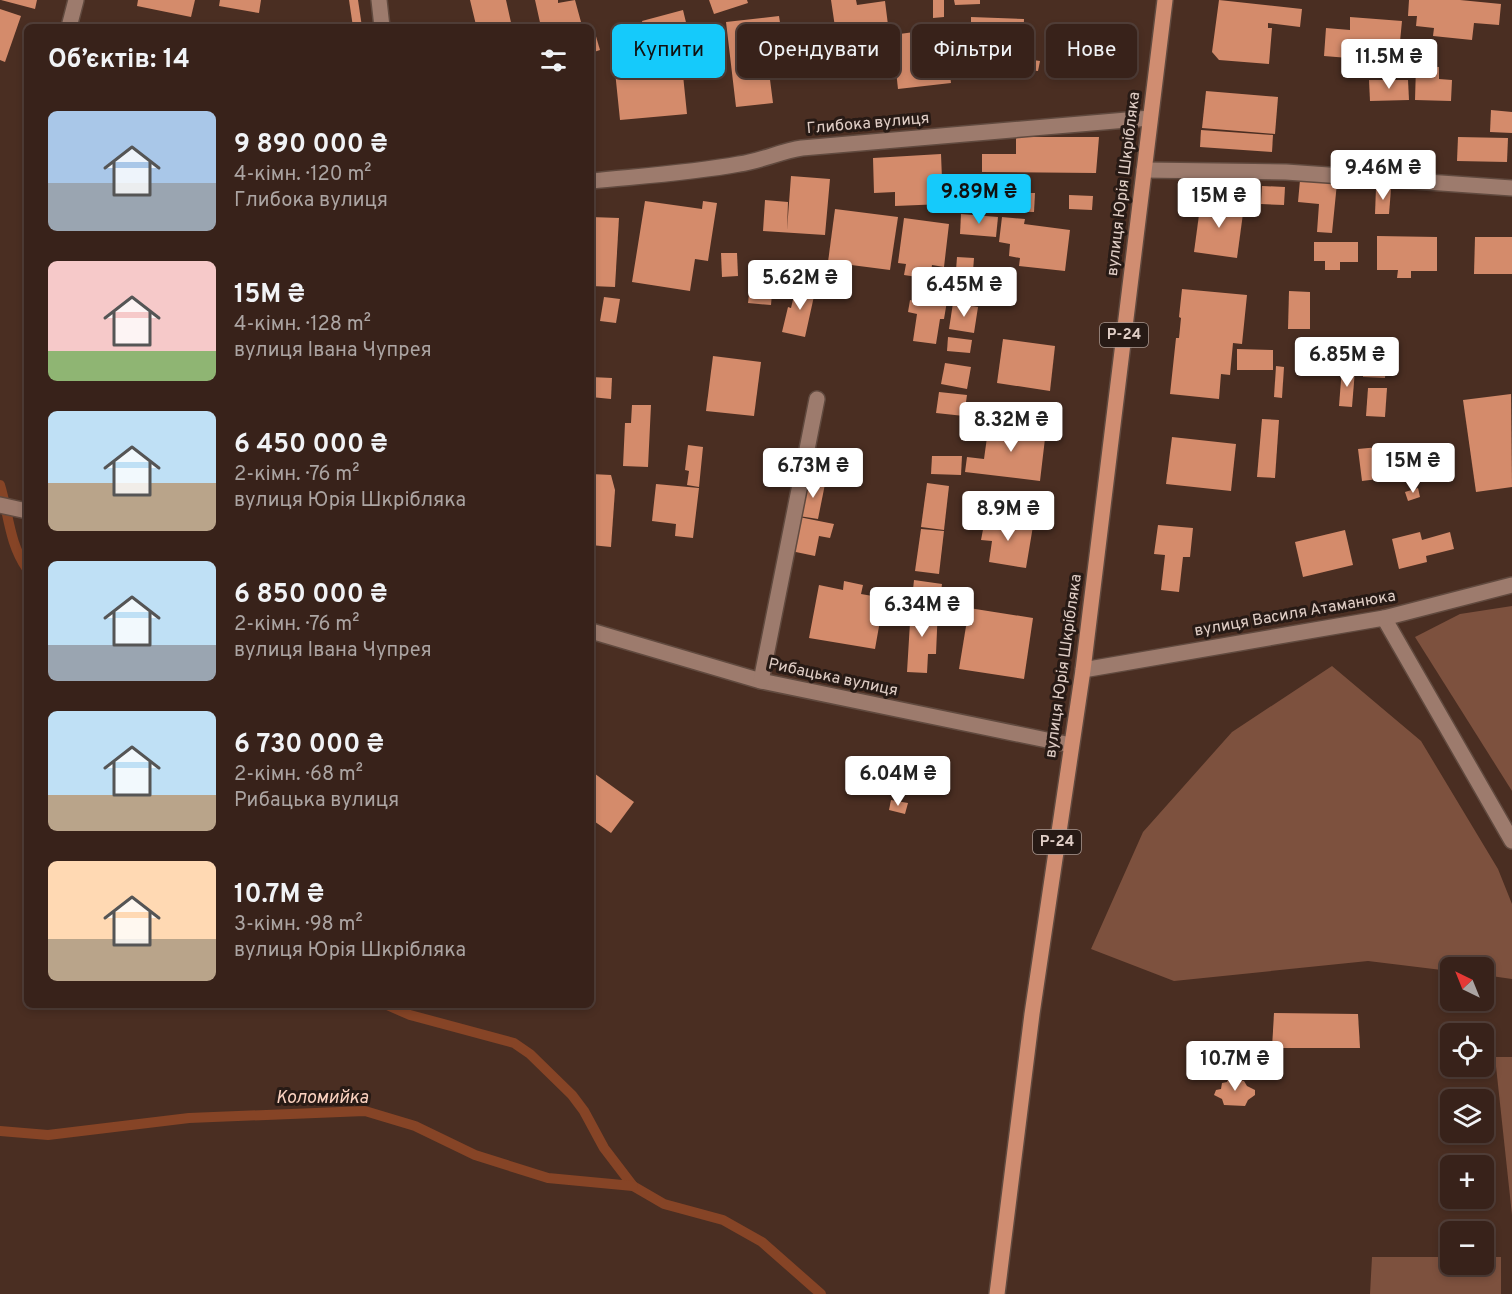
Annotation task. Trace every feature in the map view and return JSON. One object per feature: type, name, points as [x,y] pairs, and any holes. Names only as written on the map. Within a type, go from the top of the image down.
[{"type":"main road","name":"вулиця Юрія Шкрібляка","points":[[997,1294],[1032,1014],[1083,670],[1165,0]]},
{"type":"street","points":[[70,24],[76,0]]},
{"type":"street","points":[[379,0],[382,24]]},
{"type":"street","name":"Глибока вулиця","points":[[594,182],[743,164],[782,151],[802,148],[1150,118]]},
{"type":"street","points":[[1144,170],[1286,172],[1512,188]]},
{"type":"street","points":[[761,681],[817,399]]},
{"type":"street","points":[[0,505],[24,510]]},
{"type":"street","name":"вулиця Василя Атаманюка","points":[[1083,670],[1384,618],[1512,585]]},
{"type":"street","points":[[1384,618],[1512,841]]},
{"type":"street","name":"Рибацька вулиця","points":[[594,632],[761,681],[1071,746]]},
{"type":"shaded area","points":[[1512,606],[1512,791],[1415,637],[1460,614]]},
{"type":"shaded area","points":[[1332,666],[1421,741],[1498,869],[1512,904],[1512,979],[1494,976],[1494,957],[1440,957],[1440,970],[1368,961],[1174,981],[1091,949],[1143,832],[1232,732]]},
{"type":"shaded area","points":[[1495,1057],[1512,1057],[1512,1215]]},
{"type":"shaded area","points":[[1372,1257],[1440,1257],[1440,1275],[1494,1275],[1494,1257],[1501,1257],[1501,1294],[1370,1294]]},
{"type":"building","points":[[1,0],[37,0],[35,9]]},
{"type":"building","points":[[138,0],[195,0],[191,17],[137,6]]},
{"type":"building","points":[[220,0],[261,0],[259,13],[219,6]]},
{"type":"building","points":[[349,0],[358,0],[362,24],[353,24]]},
{"type":"building","points":[[470,0],[506,0],[511,24],[476,24]]},
{"type":"building","points":[[535,0],[558,0],[558,3],[575,0],[581,22],[540,24]]},
{"type":"building","points":[[709,0],[747,0],[748,3],[714,14]]},
{"type":"building","points":[[831,0],[856,0],[857,5],[885,1],[888,24],[835,24]]},
{"type":"building","points":[[933,0],[944,0],[944,17],[933,18]]},
{"type":"building","points":[[954,0],[980,0],[980,4],[955,5]]},
{"type":"building","points":[[1219,0],[1302,9],[1300,27],[1268,23],[1268,28],[1272,28],[1269,64],[1219,60],[1212,52]]},
{"type":"building","points":[[1409,0],[1460,0],[1501,4],[1499,25],[1474,23],[1472,40],[1433,36],[1434,28],[1416,26],[1417,16],[1408,16]]},
{"type":"building","points":[[0,9],[21,16],[5,62],[0,60]]},
{"type":"building","points":[[683,10],[686,24],[643,24],[642,21]]},
{"type":"building","points":[[779,16],[780,24],[737,24],[737,78],[770,78],[773,103],[736,107],[726,22]]},
{"type":"building","points":[[971,17],[1024,19],[1024,24],[971,24]]},
{"type":"building","points":[[1350,17],[1402,21],[1398,62],[1324,56],[1326,28],[1350,30]]},
{"type":"building","points":[[912,32],[912,78],[950,78],[951,83],[898,89],[900,34]]},
{"type":"building","points":[[594,33],[600,50],[594,52]]},
{"type":"building","points":[[1034,60],[1040,61],[1038,71],[1034,71]]},
{"type":"building","points":[[1416,66],[1439,67],[1439,79],[1452,80],[1451,101],[1415,100]]},
{"type":"building","points":[[616,78],[637,78],[637,80],[683,78],[687,114],[620,120]]},
{"type":"building","points":[[1369,80],[1408,80],[1409,100],[1370,101]]},
{"type":"building","points":[[1206,91],[1278,97],[1275,134],[1202,128]]},
{"type":"building","points":[[1491,110],[1512,112],[1512,133],[1490,132]]},
{"type":"building","points":[[1201,130],[1273,135],[1272,152],[1200,147]]},
{"type":"building","points":[[1016,137],[1099,137],[1096,173],[982,172],[982,154],[1016,154]]},
{"type":"building","points":[[1458,137],[1508,138],[1507,162],[1457,161]]},
{"type":"building","points":[[941,154],[943,204],[895,206],[895,192],[874,193],[873,158]]},
{"type":"building","points":[[791,176],[830,179],[825,235],[763,231],[765,200],[788,202],[787,230]]},
{"type":"building","points":[[1300,180],[1337,183],[1332,233],[1317,232],[1319,204],[1298,202]]},
{"type":"building","points":[[1262,186],[1285,187],[1284,205],[1261,204]]},
{"type":"building","points":[[1376,188],[1391,189],[1389,214],[1375,214]]},
{"type":"building","points":[[1004,193],[1035,193],[1034,212],[1003,211]]},
{"type":"building","points":[[1069,195],[1093,196],[1092,210],[1069,209]]},
{"type":"building","points":[[1201,200],[1244,206],[1237,258],[1194,252]]},
{"type":"building","points":[[645,201],[702,209],[703,201],[717,203],[708,261],[695,259],[690,291],[632,282]]},
{"type":"building","points":[[835,209],[898,217],[890,270],[828,262]]},
{"type":"building","points":[[961,214],[998,217],[996,237],[960,234]]},
{"type":"building","points":[[594,217],[619,218],[615,287],[594,286]]},
{"type":"building","points":[[1002,217],[1025,219],[1024,224],[1070,230],[1065,271],[1019,266],[1020,258],[1009,256],[1010,244],[999,242]]},
{"type":"building","points":[[904,218],[949,224],[944,267],[932,265],[930,279],[904,275],[906,264],[898,263]]},
{"type":"building","points":[[1377,236],[1437,237],[1437,271],[1411,271],[1411,278],[1397,278],[1398,270],[1377,270]]},
{"type":"building","points":[[1475,237],[1512,237],[1512,274],[1474,274]]},
{"type":"building","points":[[1314,242],[1358,242],[1358,262],[1340,262],[1340,270],[1325,270],[1325,261],[1314,261]]},
{"type":"building","points":[[721,253],[737,253],[738,276],[722,277]]},
{"type":"building","points":[[957,257],[974,258],[973,271],[956,270]]},
{"type":"building","points":[[752,269],[774,271],[771,305],[748,303]]},
{"type":"building","points":[[955,273],[987,275],[985,299],[954,297]]},
{"type":"building","points":[[797,283],[816,287],[805,337],[782,332]]},
{"type":"building","points":[[1182,289],[1247,295],[1242,344],[1233,343],[1230,375],[1221,374],[1219,399],[1170,394],[1176,338],[1179,338]]},
{"type":"building","points":[[920,291],[948,295],[944,319],[940,319],[936,344],[913,341],[917,314],[908,312],[910,300],[919,302]]},
{"type":"building","points":[[1289,291],[1310,292],[1310,329],[1288,329]]},
{"type":"building","points":[[604,297],[620,299],[616,323],[600,321]]},
{"type":"building","points":[[953,303],[978,307],[974,333],[949,329]]},
{"type":"building","points":[[948,337],[972,340],[970,353],[947,351]]},
{"type":"building","points":[[1003,339],[1055,346],[1050,391],[997,383]]},
{"type":"building","points":[[1237,349],[1273,350],[1273,370],[1237,370]]},
{"type":"building","points":[[713,356],[761,362],[754,416],[706,411]]},
{"type":"building","points":[[945,363],[971,367],[967,389],[941,384]]},
{"type":"building","points":[[1276,366],[1284,367],[1282,398],[1274,397]]},
{"type":"building","points":[[1363,367],[1386,367],[1385,378],[1363,377]]},
{"type":"building","points":[[1342,368],[1355,370],[1352,407],[1339,406]]},
{"type":"building","points":[[594,377],[612,378],[611,399],[594,397]]},
{"type":"building","points":[[1368,388],[1387,388],[1385,417],[1366,416]]},
{"type":"building","points":[[939,392],[967,395],[964,416],[936,413]]},
{"type":"building","points":[[1511,394],[1512,487],[1476,492],[1463,400]]},
{"type":"building","points":[[632,405],[651,405],[648,467],[623,466],[625,423],[631,423]]},
{"type":"building","points":[[1262,419],[1279,420],[1275,478],[1257,477]]},
{"type":"building","points":[[989,423],[1046,430],[1040,481],[965,472],[967,457],[984,459]]},
{"type":"building","points":[[1172,437],[1236,444],[1231,491],[1166,484]]},
{"type":"building","points":[[688,445],[703,447],[699,487],[687,485],[689,471],[685,470]]},
{"type":"building","points":[[1400,445],[1403,476],[1362,481],[1358,449]]},
{"type":"building","points":[[932,456],[962,456],[961,475],[931,474]]},
{"type":"building","points":[[834,470],[852,472],[851,484],[832,482]]},
{"type":"building","points":[[594,474],[611,475],[615,490],[611,547],[594,545]]},
{"type":"building","points":[[817,477],[826,479],[818,519],[799,516],[806,484],[815,486]]},
{"type":"building","points":[[927,483],[949,486],[944,530],[921,527]]},
{"type":"building","points":[[656,484],[699,488],[693,538],[675,536],[676,524],[652,521]]},
{"type":"building","points":[[1418,488],[1420,497],[1408,501],[1405,492]]},
{"type":"building","points":[[799,517],[834,524],[830,538],[819,536],[815,556],[791,551]]},
{"type":"building","points":[[985,519],[1033,526],[1026,568],[989,562],[992,541],[981,540]]},
{"type":"building","points":[[1158,525],[1193,528],[1190,557],[1183,557],[1179,592],[1161,590],[1165,555],[1154,554]]},
{"type":"building","points":[[921,529],[944,531],[939,574],[915,571]]},
{"type":"building","points":[[1345,530],[1353,565],[1303,577],[1295,542]]},
{"type":"building","points":[[1420,532],[1422,540],[1450,532],[1454,549],[1426,556],[1427,562],[1399,569],[1392,539]]},
{"type":"building","points":[[914,580],[942,584],[940,601],[912,599]]},
{"type":"building","points":[[844,581],[863,585],[861,594],[884,598],[875,649],[809,638],[819,585],[843,590]]},
{"type":"building","points":[[911,606],[938,607],[936,654],[928,654],[927,673],[907,672]]},
{"type":"building","points":[[969,608],[1033,618],[1024,679],[959,669]]},
{"type":"building","points":[[594,773],[634,802],[611,833],[594,821]]},
{"type":"building","points":[[891,800],[908,803],[905,814],[889,810]]},
{"type":"building","points":[[1274,1013],[1358,1014],[1360,1048],[1272,1048]]},
{"type":"building","points":[[1230,1074],[1238,1074],[1240,1080],[1255,1090],[1255,1095],[1248,1100],[1245,1106],[1224,1105],[1222,1099],[1214,1095],[1216,1090],[1221,1089],[1222,1083],[1227,1082]]},
{"type":"waterway","points":[[0,485],[16,549],[24,564]]},
{"type":"waterway","points":[[394,1008],[410,1015],[514,1043],[530,1054],[572,1095],[584,1111],[604,1148],[633,1186],[664,1204],[723,1220],[762,1242],[821,1294]]},
{"type":"waterway","name":"Коломийка","points":[[0,1131],[48,1135],[189,1118],[365,1111],[415,1126],[475,1155],[548,1178],[633,1186]]}]
